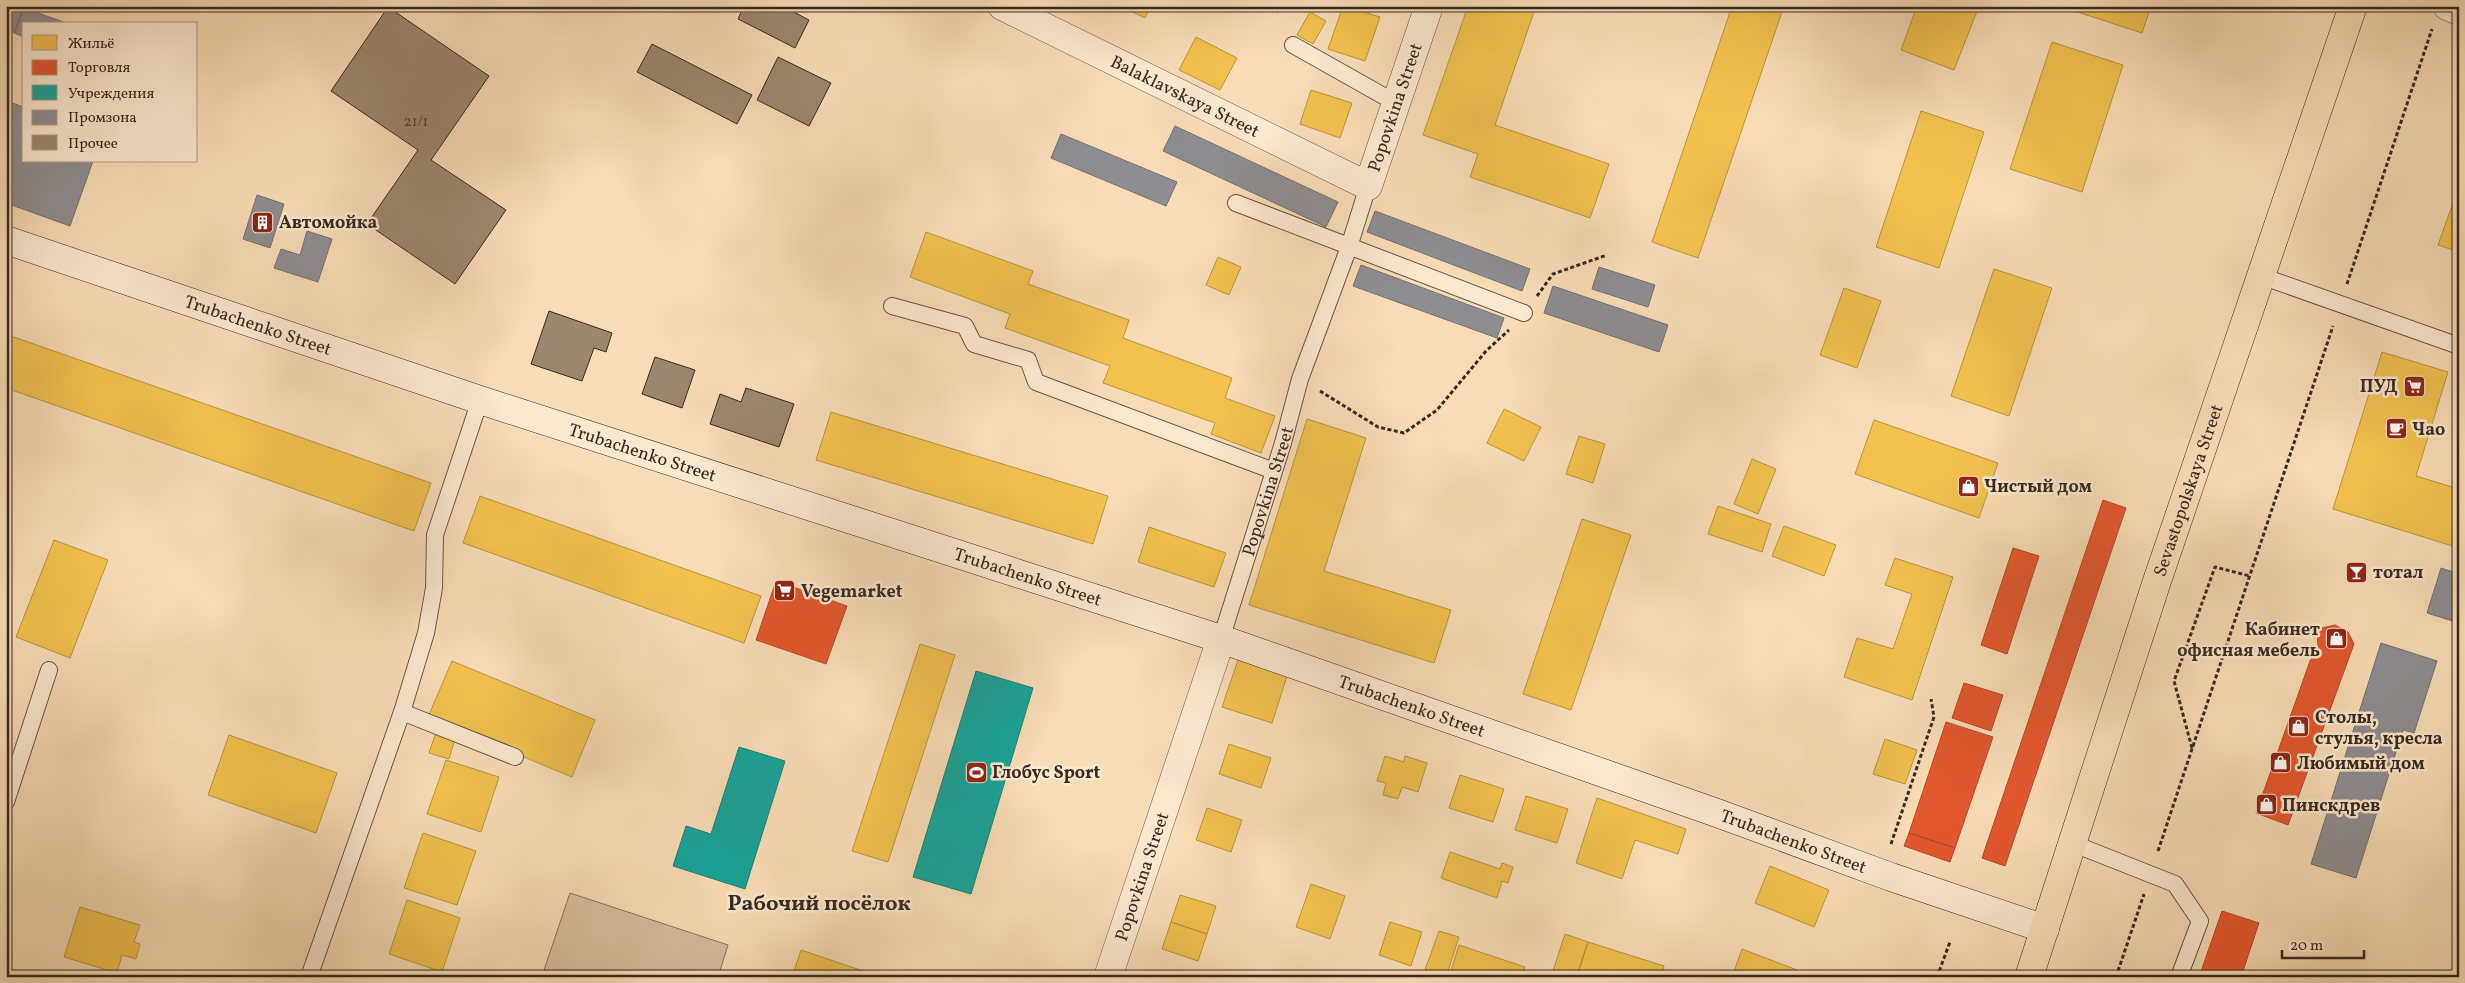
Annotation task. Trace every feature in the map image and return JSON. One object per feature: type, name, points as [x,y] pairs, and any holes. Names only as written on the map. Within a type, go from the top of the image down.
[{"type":"main road","name":"Sevastopolskaya Street","points":[[2029,977],[2074,844],[2146,613],[2354,6]]},
{"type":"street","name":"Balaklavskaya Street","points":[[1002,6],[1368,186]]},
{"type":"street","name":"Popovkina Street","points":[[1368,186],[1429,6]]},
{"type":"street","points":[[2440,16],[2459,11]]},
{"type":"street","name":"Trubachenko Street","points":[[6,240],[480,400],[1221,638],[1717,813],[1891,877],[2045,929]]},
{"type":"street","name":"Popovkina Street","points":[[1108,977],[1221,638]]},
{"type":"lane","points":[[1293,45],[1396,103]]},
{"type":"lane","name":"Popovkina Street","points":[[1221,638],[1274,471],[1300,379],[1349,247],[1368,186]]},
{"type":"lane","points":[[1236,203],[1524,313]]},
{"type":"lane","points":[[2261,276],[2459,346]]},
{"type":"lane","points":[[892,306],[965,326],[974,344],[1028,360],[1036,382],[1274,471]]},
{"type":"lane","points":[[309,977],[402,712],[426,633],[434,588],[435,535],[480,400]]},
{"type":"lane","points":[[6,802],[49,670]]},
{"type":"lane","points":[[402,712],[515,757]]},
{"type":"lane","points":[[2074,844],[2174,884],[2200,921],[2179,977]]},
{"type":"path","points":[[2158,852],[2341,304],[2440,16]]},
{"type":"path","points":[[1300,379],[1378,427],[1404,433],[1437,410],[1486,351],[1514,326],[1553,274],[1607,255]]},
{"type":"path","points":[[2192,749],[2174,681],[2215,566],[2250,576]]},
{"type":"path","points":[[1891,844],[1934,717],[1931,699]]},
{"type":"path","points":[[2116,977],[2146,889]]},
{"type":"path","points":[[1937,977],[1950,942]]},
{"type":"shaded area","points":[[570,893],[728,945],[718,977],[564,977],[544,970]]},
{"type":"building: Жильё","points":[[1120,6],[1151,6],[1145,18]]},
{"type":"building: Жильё","points":[[1264,6],[1281,6],[1278,13]]},
{"type":"building: Жильё","points":[[1343,6],[1380,17],[1365,61],[1328,49]]},
{"type":"building: Жильё","points":[[1468,6],[1536,6],[1495,125],[1609,164],[1590,218],[1470,177],[1478,154],[1423,135]]},
{"type":"building: Жильё","points":[[1732,6],[1784,6],[1698,258],[1652,242]]},
{"type":"building: Жильё","points":[[1917,6],[1979,6],[1954,70],[1901,50]]},
{"type":"building: Жильё","points":[[2059,6],[2151,6],[2142,33]]},
{"type":"building: Жильё","points":[[1310,12],[1326,21],[1313,44],[1297,35]]},
{"type":"building: Жильё","points":[[1196,37],[1237,58],[1220,90],[1179,70]]},
{"type":"building: Жильё","points":[[2052,42],[2123,65],[2082,192],[2010,169]]},
{"type":"building: Жильё","points":[[1311,90],[1352,103],[1340,138],[1300,124]]},
{"type":"building: Жильё","points":[[1921,111],[1984,132],[1939,268],[1876,247]]},
{"type":"building: Жильё","points":[[2459,186],[2459,252],[2438,245]]},
{"type":"building: Жильё","points":[[926,232],[1033,271],[1028,284],[1129,320],[1123,338],[1232,378],[1225,398],[1275,416],[1261,453],[1211,434],[1215,423],[1103,383],[1110,366],[1005,328],[1010,314],[910,277]]},
{"type":"building: Жильё","points":[[1218,257],[1241,267],[1229,295],[1206,285]]},
{"type":"building: Жильё","points":[[1994,269],[2052,288],[2009,416],[1951,396]]},
{"type":"building: Жильё","points":[[1844,288],[1881,301],[1857,368],[1820,355]]},
{"type":"building: Жильё","points":[[8,335],[431,483],[414,531],[6,388],[6,340]]},
{"type":"building: Жильё","points":[[2382,352],[2448,372],[2416,476],[2459,489],[2459,548],[2333,509]]},
{"type":"building: Жильё","points":[[1504,409],[1541,427],[1524,461],[1487,443]]},
{"type":"building: Жильё","points":[[831,412],[1108,496],[1093,544],[816,460]]},
{"type":"building: Жильё","points":[[1307,419],[1366,438],[1324,571],[1451,610],[1434,663],[1249,605]]},
{"type":"building: Жильё","points":[[1874,420],[1998,463],[1979,518],[1855,474]]},
{"type":"building: Жильё","points":[[1579,436],[1605,444],[1593,483],[1566,474]]},
{"type":"building: Жильё","points":[[1752,459],[1776,469],[1758,514],[1734,504]]},
{"type":"building: Жильё","points":[[480,496],[761,596],[744,643],[463,543]]},
{"type":"building: Жильё","points":[[1718,506],[1771,524],[1762,552],[1708,534]]},
{"type":"building: Жильё","points":[[1582,519],[1631,535],[1571,710],[1523,694]]},
{"type":"building: Жильё","points":[[1784,526],[1836,545],[1824,576],[1772,556]]},
{"type":"building: Жильё","points":[[1149,527],[1226,553],[1214,587],[1138,562]]},
{"type":"building: Жильё","points":[[54,540],[108,560],[70,658],[16,637]]},
{"type":"building: Жильё","points":[[1895,558],[1953,577],[1912,700],[1844,677],[1857,638],[1893,649],[1912,594],[1885,585]]},
{"type":"building: Жильё","points":[[920,644],[955,655],[888,862],[852,851]]},
{"type":"building: Жильё","points":[[1238,660],[1287,676],[1272,723],[1222,707]]},
{"type":"building: Жильё","points":[[452,661],[595,720],[572,777],[428,717]]},
{"type":"building: Жильё","points":[[437,729],[456,735],[449,759],[429,753]]},
{"type":"building: Жильё","points":[[229,735],[337,773],[316,833],[208,795]]},
{"type":"building: Жильё","points":[[1885,739],[1917,750],[1905,784],[1873,774]]},
{"type":"building: Жильё","points":[[1229,744],[1271,758],[1261,788],[1219,774]]},
{"type":"building: Жильё","points":[[1385,756],[1404,762],[1405,756],[1427,763],[1418,792],[1402,787],[1398,799],[1383,795],[1386,783],[1377,781]]},
{"type":"building: Жильё","points":[[446,760],[499,777],[481,832],[427,814]]},
{"type":"building: Жильё","points":[[1460,775],[1504,789],[1493,822],[1449,808]]},
{"type":"building: Жильё","points":[[1526,796],[1568,809],[1557,843],[1515,830]]},
{"type":"building: Жильё","points":[[1597,798],[1686,829],[1678,854],[1635,840],[1622,879],[1576,863]]},
{"type":"building: Жильё","points":[[1207,808],[1242,820],[1231,852],[1196,840]]},
{"type":"building: Жильё","points":[[423,833],[476,851],[457,905],[404,888]]},
{"type":"building: Жильё","points":[[1450,852],[1500,869],[1502,863],[1513,867],[1508,883],[1502,881],[1497,898],[1441,878]]},
{"type":"building: Жильё","points":[[1770,866],[1829,890],[1814,927],[1755,903]]},
{"type":"building: Жильё","points":[[1311,884],[1345,896],[1330,939],[1296,927]]},
{"type":"building: Жильё","points":[[1180,895],[1216,906],[1207,934],[1171,922]]},
{"type":"building: Жильё","points":[[407,900],[460,918],[442,972],[389,954]]},
{"type":"building: Жильё","points":[[80,907],[140,925],[134,942],[140,944],[136,959],[122,955],[117,973],[64,957]]},
{"type":"building: Жильё","points":[[1171,922],[1207,934],[1198,961],[1162,949]]},
{"type":"building: Жильё","points":[[1390,922],[1422,932],[1411,966],[1379,955]]},
{"type":"building: Жильё","points":[[1439,931],[1459,937],[1446,977],[1425,970]]},
{"type":"building: Жильё","points":[[1565,934],[1588,942],[1576,977],[1551,977]]},
{"type":"building: Жильё","points":[[1588,942],[1664,966],[1661,977],[1577,977]]},
{"type":"building: Жильё","points":[[1459,945],[1525,967],[1522,977],[1449,977]]},
{"type":"building: Жильё","points":[[1742,949],[1797,970],[1794,977],[1732,977]]},
{"type":"building: Жильё","points":[[801,950],[881,977],[792,977]]},
{"type":"building: Торговля","points":[[2103,500],[2126,508],[2005,866],[1982,858]]},
{"type":"building: Торговля","points":[[2013,548],[2039,556],[2007,654],[1981,645]]},
{"type":"building: Торговля","points":[[776,581],[847,606],[826,664],[756,640]]},
{"type":"building: Торговля","points":[[2335,625],[2348,632],[2354,644],[2288,825],[2256,813],[2310,661],[2318,650],[2317,629]]},
{"type":"building: Торговля","points":[[1964,683],[2003,695],[1991,731],[1952,718]]},
{"type":"building: Торговля","points":[[1946,722],[1993,737],[1955,848],[1909,833]]},
{"type":"building: Торговля","points":[[1909,833],[1955,848],[1950,862],[1904,846]]},
{"type":"building: Торговля","points":[[2222,911],[2259,923],[2241,977],[2199,977]]},
{"type":"building: Учреждения","points":[[976,671],[1033,688],[971,894],[913,877]]},
{"type":"building: Учреждения","points":[[739,747],[785,761],[745,889],[673,866],[686,826],[711,834]]},
{"type":"building: Промзона","points":[[6,6],[24,8],[14,33],[6,30]]},
{"type":"building: Промзона","points":[[24,8],[63,22],[22,22],[22,36],[14,33]]},
{"type":"building: Промзона","points":[[6,101],[22,106],[22,162],[93,162],[70,226],[6,203]]},
{"type":"building: Промзона","points":[[1175,126],[1338,202],[1326,227],[1163,151]]},
{"type":"building: Промзона","points":[[1061,134],[1177,182],[1166,206],[1051,158]]},
{"type":"building: Промзона","name":"Автомойка","points":[[257,195],[284,204],[270,248],[243,239]]},
{"type":"building: Промзона","points":[[1375,211],[1530,269],[1522,291],[1367,232]]},
{"type":"building: Промзона","points":[[307,231],[332,239],[318,282],[274,268],[281,249],[300,255]]},
{"type":"building: Промзона","points":[[1361,265],[1504,318],[1497,338],[1353,286]]},
{"type":"building: Промзона","points":[[1599,267],[1655,285],[1648,307],[1592,289]]},
{"type":"building: Промзона","points":[[1553,286],[1668,325],[1659,352],[1544,313]]},
{"type":"building: Промзона","points":[[2441,568],[2459,574],[2459,623],[2427,613]]},
{"type":"building: Промзона","points":[[2381,643],[2437,661],[2414,733],[2403,730],[2356,878],[2311,864]]},
{"type":"building: Прочее","points":[[744,6],[782,6],[809,20],[795,48],[738,19]]},
{"type":"building: Прочее","points":[[388,7],[489,76],[431,160],[506,210],[455,284],[367,224],[418,150],[331,91]]},
{"type":"building: Прочее","points":[[652,44],[752,95],[737,124],[637,72]]},
{"type":"building: Прочее","points":[[778,57],[831,83],[809,126],[757,100]]},
{"type":"building: Прочее","points":[[549,311],[612,333],[606,352],[594,348],[582,381],[531,364]]},
{"type":"building: Прочее","points":[[655,357],[695,370],[682,408],[642,394]]},
{"type":"building: Прочее","points":[[746,388],[794,404],[779,447],[710,424],[720,394],[741,402]]},
{"type":"place","name":"Автомойка","points":[[263,222]]},
{"type":"place","name":"ПУД","points":[[2414,386]]},
{"type":"place","name":"Чао","points":[[2396,429]]},
{"type":"place","name":"Чистый дом","points":[[1968,486]]},
{"type":"place","name":"тотал","points":[[2357,572]]},
{"type":"place","name":"Vegemarket","points":[[785,591]]},
{"type":"place","name":"Кабинет офисная мебель","points":[[2336,639]]},
{"type":"place","name":"Столы, стулья, кресла","points":[[2299,727]]},
{"type":"place","name":"Любимый дом","points":[[2281,763]]},
{"type":"place","name":"Глобус Sport","points":[[976,772]]},
{"type":"place","name":"Пинскдрев","points":[[2266,805]]},
{"type":"district","name":"Рабочий посёлок","points":[[819,902]]}]
